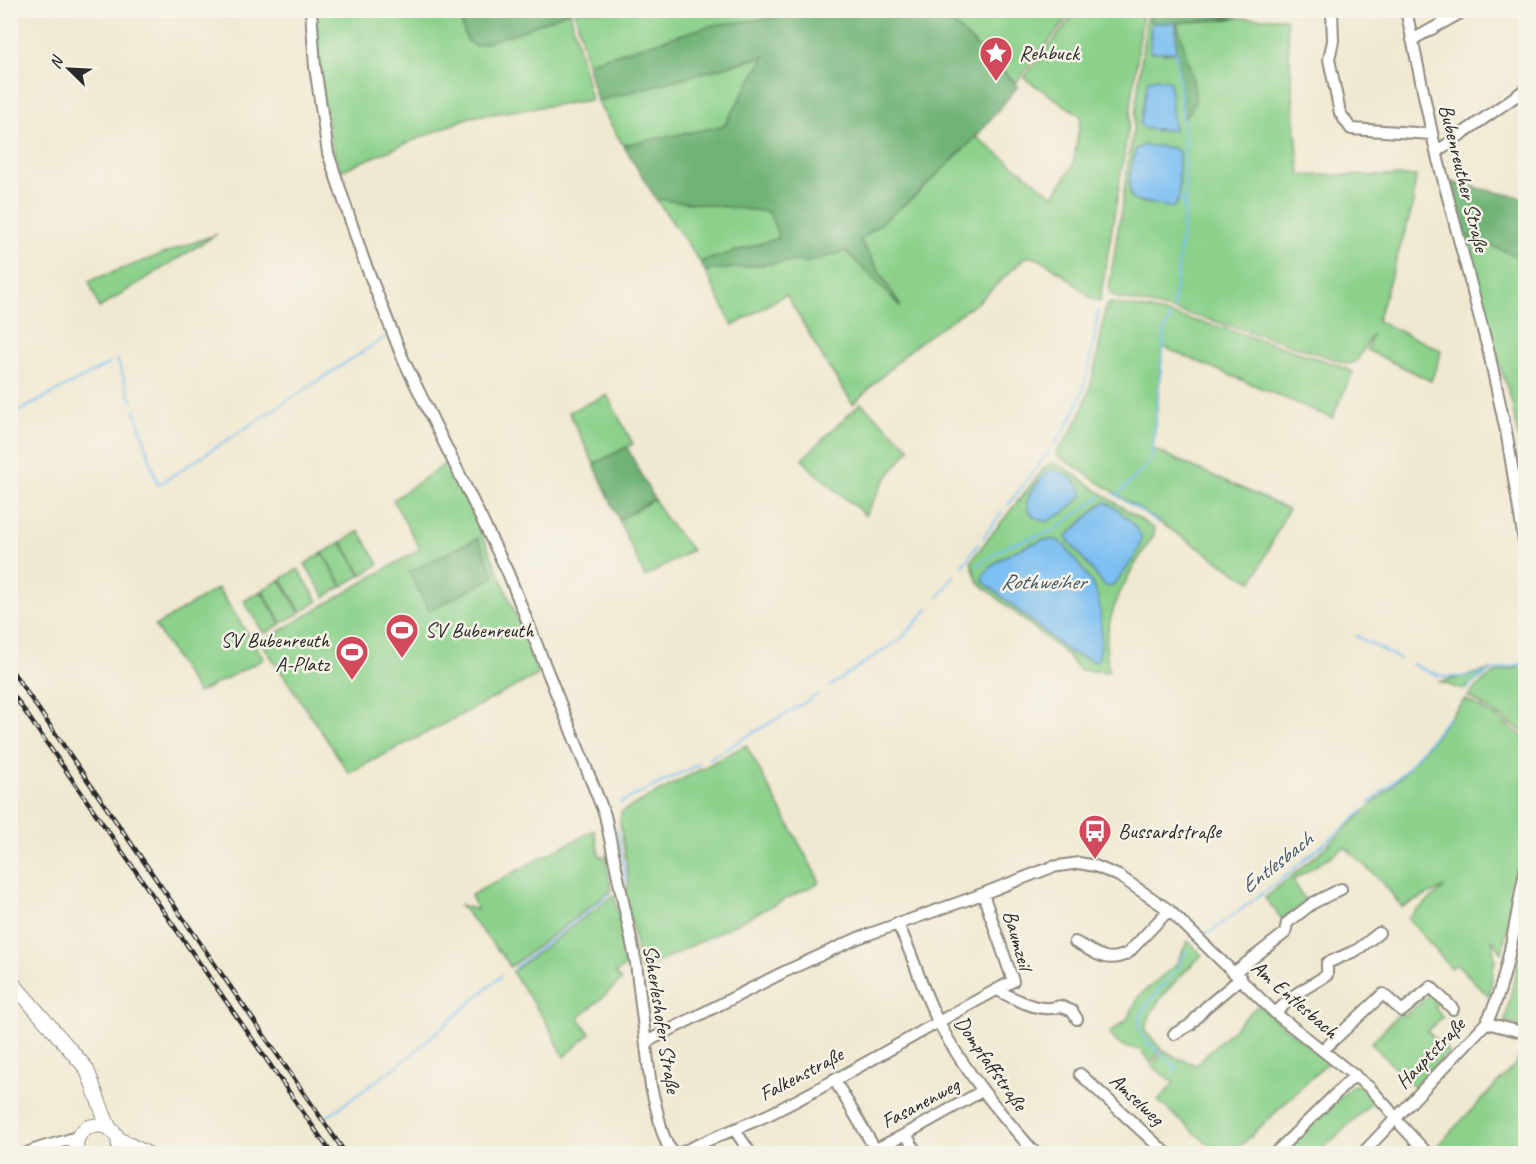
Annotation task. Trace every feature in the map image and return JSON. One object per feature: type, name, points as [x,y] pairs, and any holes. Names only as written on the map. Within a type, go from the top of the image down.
[{"type":"main road","points":[[10,980],[86,1068],[96,1097],[114,1134],[118,1154]]},
{"type":"main road","points":[[76,1154],[78,1136],[89,1126],[96,1097]]},
{"type":"main road","points":[[89,1126],[104,1125],[114,1134],[148,1154]]},
{"type":"street","name":"Scherleshofer Straße","points":[[311,10],[315,67],[328,153],[363,258],[403,359],[508,573],[605,815],[636,963],[656,1110],[667,1144],[674,1154]]},
{"type":"street","points":[[1332,10],[1333,41],[1329,59],[1340,113],[1351,129],[1432,134]]},
{"type":"street","name":"Bubenreuther Straße","points":[[1406,10],[1436,152],[1489,353],[1508,436],[1526,553]]},
{"type":"street","points":[[1412,40],[1466,10]]},
{"type":"street","points":[[1436,152],[1526,89]]},
{"type":"street","points":[[646,1042],[848,942],[1052,867],[1079,863],[1095,866],[1119,876],[1169,910],[1128,953],[1119,957],[1110,959],[1075,942]]},
{"type":"street","name":"Hauptstraße","points":[[1362,1154],[1486,1023],[1493,1009],[1505,966],[1526,867]]},
{"type":"street","points":[[1173,1034],[1190,1025],[1238,975],[1285,933],[1287,923],[1312,903],[1341,890]]},
{"type":"street","name":"Baumzeil","points":[[939,1024],[971,1003],[1013,981],[983,894]]},
{"type":"street","name":"Am Entlesbach","points":[[1169,910],[1275,1013],[1355,1075],[1383,1101],[1394,1118],[1428,1154]]},
{"type":"street","name":"Dompfaffstraße","points":[[897,923],[939,1024],[982,1091],[1035,1154]]},
{"type":"street","points":[[1275,1013],[1296,994],[1327,975],[1327,963],[1357,950],[1379,933]]},
{"type":"street","points":[[1323,1050],[1383,994],[1402,1011],[1431,987],[1453,1008]]},
{"type":"street","name":"Baumzeil","points":[[997,990],[1031,1008],[1050,1010],[1060,1006],[1072,1011],[1077,1019]]},
{"type":"street","points":[[1050,1010],[1054,998]]},
{"type":"street","points":[[1486,1023],[1526,1033]]},
{"type":"street","name":"Falkenstraße","points":[[679,1154],[771,1113],[939,1024]]},
{"type":"street","name":"Amselweg","points":[[1080,1074],[1167,1154]]},
{"type":"street","points":[[1274,1154],[1355,1075]]},
{"type":"street","name":"Fasanenweg","points":[[834,1079],[871,1151],[982,1091]]},
{"type":"street","points":[[735,1130],[751,1154]]},
{"type":"street","points":[[906,1134],[917,1154]]},
{"type":"street","points":[[25,1154],[34,1149],[54,1145],[78,1136]]},
{"type":"street","points":[[54,1145],[76,1154]]},
{"type":"green space","points":[[570,10],[522,31],[475,46],[467,41],[458,11]]},
{"type":"green space","points":[[1189,10],[1236,11],[1237,18],[1286,18],[1300,175],[1416,176],[1412,209],[1377,321],[1441,350],[1431,381],[1367,350],[1372,334],[1357,361],[1348,364],[1234,327],[1117,298],[1110,293],[1134,125],[1147,11],[1151,23],[1150,37],[1163,53],[1176,52],[1183,119],[1195,99],[1189,66],[1176,23],[1233,19]],"holes":[[[1156,78],[1170,82],[1158,131],[1140,125]],[[1145,145],[1173,148],[1179,152],[1179,198],[1177,203],[1146,203],[1130,196],[1136,149]]]},
{"type":"green space","points":[[316,11],[458,11],[467,41],[522,31],[570,11],[591,100],[470,117],[340,171],[325,112]]},
{"type":"green space","points":[[575,11],[780,11],[776,18],[713,25],[587,63]]},
{"type":"green space","points":[[780,11],[940,11],[1018,86],[976,137],[915,196],[860,240],[901,307],[846,251],[808,262],[796,261],[705,271],[700,262],[779,238],[769,212],[656,199],[623,145],[724,126],[765,56],[597,101],[587,63],[713,25],[776,18]]},
{"type":"green space","points":[[940,11],[1073,11],[1016,83]]},
{"type":"green space","points":[[1077,11],[1143,11],[1129,125],[1100,301],[1092,299],[1041,260],[1026,257],[978,302],[911,349],[853,404],[786,294],[733,326],[705,271],[796,261],[808,262],[846,251],[899,304],[860,240],[915,196],[976,137],[1054,196],[1073,165],[1081,116],[1024,78]]},
{"type":"green space","points":[[1147,11],[1189,11],[1236,18],[1177,23],[1195,91],[1193,105],[1183,119],[1176,52],[1176,23],[1151,23]]},
{"type":"green space","points":[[766,56],[724,126],[623,145],[597,101]]},
{"type":"green space","points":[[1450,182],[1525,198],[1525,259],[1466,236]]},
{"type":"green space","points":[[656,199],[769,211],[780,238],[700,262]]},
{"type":"green space","points":[[217,234],[99,308],[89,281]]},
{"type":"green space","points":[[1466,236],[1525,259],[1525,474],[1511,399],[1499,364]]},
{"type":"green space","points":[[1111,303],[1152,310],[1220,327],[1335,364],[1353,372],[1332,418],[1163,347],[1153,449],[1288,509],[1253,581],[1240,575],[1057,455],[1056,453],[1070,433],[1085,402],[1094,372],[1105,310]]},
{"type":"green space","points":[[607,395],[633,444],[594,464],[569,412]]},
{"type":"green space","points":[[861,403],[910,448],[885,480],[865,515],[802,459]]},
{"type":"green space","points":[[627,447],[654,499],[619,520],[594,464]]},
{"type":"green space","name":"SV Bubenreuth","points":[[448,462],[496,567],[538,675],[349,773],[261,642],[420,549],[393,500]]},
{"type":"green space","points":[[1053,463],[1063,467],[1154,529],[1154,535],[1125,583],[1111,617],[1106,653],[1109,672],[1079,670],[1068,656],[978,582],[971,562],[1045,467]],"holes":[[[1108,503],[1136,528],[1103,584],[1066,537],[1101,504]],[[1033,543],[1069,652],[983,581],[1004,558]]]},
{"type":"green space","points":[[654,499],[665,518],[692,550],[645,577],[619,520]]},
{"type":"green space","points":[[359,531],[379,564],[362,575],[342,542]]},
{"type":"green space","points":[[478,538],[495,577],[429,611],[409,572]]},
{"type":"green space","points":[[341,542],[361,575],[343,586],[323,553]]},
{"type":"green space","points":[[322,553],[342,586],[325,597],[305,564]]},
{"type":"green space","points":[[298,569],[318,601],[301,612],[281,579]]},
{"type":"green space","points":[[280,580],[300,613],[282,623],[262,590]]},
{"type":"green space","points":[[218,588],[264,659],[198,693],[155,626]]},
{"type":"green space","points":[[261,591],[281,624],[264,634],[244,601]]},
{"type":"green space","points":[[1526,666],[1525,733],[1468,696],[1487,678],[1506,670]]},
{"type":"green space","points":[[1491,670],[1463,690],[1440,682]]},
{"type":"green space","points":[[1465,699],[1496,717],[1525,738],[1525,843],[1502,953],[1492,939],[1495,960],[1489,997],[1457,964],[1451,968],[1408,918],[1445,887],[1402,907],[1383,883],[1345,847],[1293,880],[1306,902],[1282,919],[1265,898],[1390,788]]},
{"type":"green space","points":[[746,745],[820,882],[641,971],[626,896],[629,881],[620,823],[621,812]]},
{"type":"green space","points":[[594,830],[600,857],[605,856],[612,890],[510,967],[460,905],[477,910],[471,895]]},
{"type":"green space","points":[[614,895],[630,964],[615,973],[621,981],[579,1018],[590,1034],[564,1057],[548,1025],[512,972]]},
{"type":"green space","points":[[1525,930],[1525,1028],[1505,1021]]},
{"type":"green space","points":[[1188,941],[1202,955],[1160,999],[1148,1020],[1145,1031],[1161,1049],[1151,1063],[1140,1050],[1126,1047],[1115,1041],[1110,1033],[1127,1019],[1139,996],[1176,964]]},
{"type":"green space","points":[[1431,994],[1440,1002],[1434,1007],[1443,1017],[1427,1031],[1449,1052],[1414,1087],[1371,1043],[1399,1014],[1404,1016]]},
{"type":"green space","points":[[1258,1005],[1329,1061],[1232,1154],[1218,1153],[1158,1101],[1174,1083],[1152,1066],[1164,1050],[1196,1065]]},
{"type":"green space","points":[[1525,1044],[1525,1153],[1435,1153],[1432,1151],[1516,1064]]},
{"type":"green space","points":[[1359,1085],[1376,1099],[1318,1153],[1282,1154],[1351,1087]]},
{"type":"water","points":[[1151,23],[1176,23],[1176,52],[1150,52]]},
{"type":"water","points":[[1156,78],[1170,81],[1174,130],[1146,129],[1140,125],[1148,80]]},
{"type":"water","points":[[1145,145],[1173,148],[1179,152],[1179,198],[1173,208],[1134,200],[1131,195],[1130,175],[1136,149]]},
{"type":"water","name":"Rothweiher","points":[[1051,470],[1061,472],[1071,478],[1079,486],[1083,495],[1065,512],[1047,522],[1036,518],[1029,512],[1027,505],[1032,490]]},
{"type":"water","name":"Rothweiher","points":[[1104,502],[1126,516],[1141,537],[1138,549],[1129,564],[1109,587],[1103,584],[1066,537]]},
{"type":"water","name":"Rothweiher","points":[[1044,540],[1057,540],[1064,545],[1094,586],[1101,617],[1100,648],[1096,662],[1069,652],[983,581],[982,578],[987,571],[1001,559],[1018,549]]},
{"type":"waterway","points":[[1176,52],[1184,132],[1185,208]]},
{"type":"waterway","points":[[1173,309],[1185,208],[1179,198]]},
{"type":"waterway","points":[[1055,444],[1074,414],[1086,381],[1098,311]]},
{"type":"waterway","points":[[1117,496],[1151,460],[1165,330],[1171,318]]},
{"type":"waterway","points":[[135,410],[158,485],[387,336]]},
{"type":"waterway","points":[[117,359],[132,402]]},
{"type":"waterway","points":[[10,416],[110,363]]},
{"type":"waterway","points":[[1008,505],[1049,451]]},
{"type":"waterway","points":[[1114,494],[1159,523]]},
{"type":"waterway","points":[[977,565],[1009,545],[1055,530],[1101,496]]},
{"type":"waterway","points":[[1511,499],[1526,606]]},
{"type":"waterway","points":[[983,538],[1002,512]]},
{"type":"waterway","points":[[962,566],[978,544]]},
{"type":"waterway","points":[[938,598],[954,576]]},
{"type":"waterway","points":[[830,686],[902,638],[929,608]]},
{"type":"waterway","points":[[1356,636],[1400,659]]},
{"type":"waterway","points":[[1412,664],[1434,674],[1461,677],[1526,663]]},
{"type":"waterway","points":[[1467,690],[1470,685],[1489,672]]},
{"type":"waterway","points":[[709,759],[819,694]]},
{"type":"waterway","points":[[1370,803],[1406,770],[1449,717]]},
{"type":"waterway","points":[[620,803],[699,764]]},
{"type":"waterway","name":"Entlesbach","points":[[1205,933],[1210,932],[1277,883],[1363,811]]},
{"type":"waterway","points":[[617,830],[626,879],[624,883]]},
{"type":"waterway","points":[[514,968],[611,893]]},
{"type":"waterway","name":"Entlesbach","points":[[1174,1074],[1176,1067],[1149,1044],[1139,1027],[1143,1010],[1176,969],[1186,951]]},
{"type":"waterway","points":[[324,1119],[405,1060],[501,976]]},
{"type":"waterway","points":[[300,1154],[305,1146]]},
{"type":"railway","points":[[10,668],[346,1154]]},
{"type":"railway","points":[[10,690],[332,1154]]},
{"type":"place","name":"Rehbuck","points":[[996,82]]},
{"type":"place","name":"SV Bubenreuth","points":[[402,659]]},
{"type":"place","name":"SV Bubenreuth A-Platz","points":[[352,681]]},
{"type":"place","name":"Bussardstraße","points":[[1095,860]]}]
